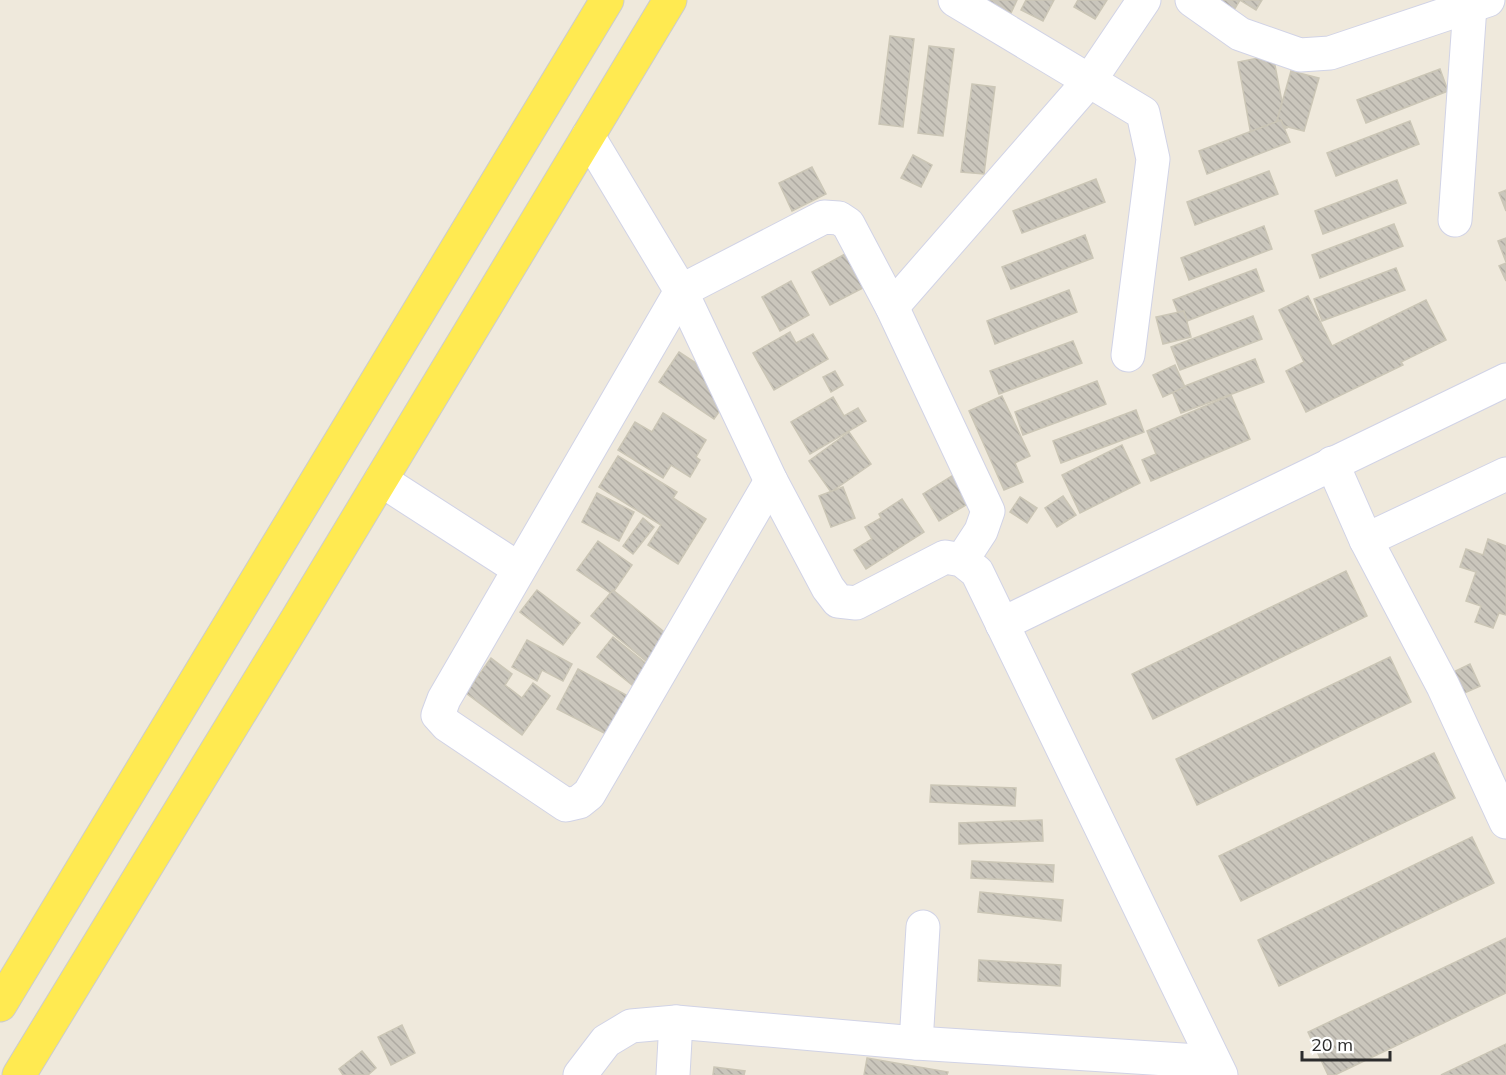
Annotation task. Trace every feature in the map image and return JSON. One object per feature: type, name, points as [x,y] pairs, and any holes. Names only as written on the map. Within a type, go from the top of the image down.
[{"type":"main road","points":[[0,1005],[607,0]]},
{"type":"main road","points":[[19,1075],[670,0]]},
{"type":"street","points":[[956,0],[1143,113],[1153,159],[1128,355]]},
{"type":"street","points":[[892,307],[1090,80],[1144,0]]},
{"type":"street","points":[[1192,0],[1240,34],[1300,55],[1330,53],[1479,3],[1455,220]]},
{"type":"street","points":[[588,136],[681,291],[771,481],[828,588],[838,601],[856,603],[945,557],[962,560],[977,572],[1217,1069]]},
{"type":"street","points":[[771,481],[589,794],[579,802],[566,806],[447,725],[438,715],[444,699],[519,568],[681,291],[824,217],[838,218],[848,224],[892,307],[988,511],[981,531],[962,560]]},
{"type":"street","points":[[1002,624],[1506,380]]},
{"type":"street","points":[[1332,464],[1366,540],[1443,686],[1506,822]]},
{"type":"street","points":[[1366,540],[1506,474]]},
{"type":"street","points":[[381,480],[519,568]]},
{"type":"street","points":[[916,1042],[922,927]]},
{"type":"street","points":[[580,1075],[606,1041],[631,1026],[676,1022],[1217,1069]]},
{"type":"street","points":[[673,1075],[676,1022]]},
{"type":"building","points":[[985,0],[1017,0],[1011,13]]},
{"type":"building","points":[[1026,0],[1054,0],[1043,21],[1021,10]]},
{"type":"building","points":[[1078,0],[1107,0],[1095,19],[1074,7]]},
{"type":"building","points":[[1207,0],[1240,0],[1231,15]]},
{"type":"building","points":[[1240,0],[1262,0],[1256,10]]},
{"type":"building","points":[[890,36],[914,39],[903,127],[879,124]]},
{"type":"building","points":[[929,46],[954,49],[943,136],[918,133]]},
{"type":"building","points":[[1273,55],[1287,128],[1251,135],[1238,62]]},
{"type":"building","points":[[1440,69],[1448,91],[1366,123],[1357,100]]},
{"type":"building","points":[[1291,71],[1319,78],[1304,131],[1276,124]]},
{"type":"building","points":[[972,84],[995,87],[984,174],[961,172]]},
{"type":"building","points":[[1281,120],[1290,142],[1207,174],[1199,151]]},
{"type":"building","points":[[1410,121],[1419,144],[1336,176],[1327,153]]},
{"type":"building","points":[[913,155],[932,165],[921,187],[901,178]]},
{"type":"building","points":[[812,167],[826,194],[792,211],[779,183]]},
{"type":"building","points":[[1269,171],[1278,194],[1195,225],[1187,202]]},
{"type":"building","points":[[1096,179],[1105,202],[1022,233],[1013,211]]},
{"type":"building","points":[[1397,180],[1406,203],[1323,234],[1315,211]]},
{"type":"building","points":[[1506,190],[1506,211],[1499,193]]},
{"type":"building","points":[[1394,224],[1403,246],[1320,278],[1312,255]]},
{"type":"building","points":[[1264,226],[1272,249],[1189,280],[1181,258]]},
{"type":"building","points":[[1085,235],[1093,258],[1011,289],[1002,267]]},
{"type":"building","points":[[1506,238],[1506,262],[1498,241]]},
{"type":"building","points":[[845,254],[863,288],[830,305],[812,272]]},
{"type":"building","points":[[1506,263],[1506,281],[1499,266]]},
{"type":"building","points":[[1396,268],[1405,290],[1322,321],[1314,299]]},
{"type":"building","points":[[1256,269],[1264,291],[1182,323],[1173,300]]},
{"type":"building","points":[[791,281],[809,315],[780,331],[762,297]]},
{"type":"building","points":[[1069,290],[1077,312],[995,344],[987,321]]},
{"type":"building","points":[[1308,296],[1332,346],[1426,300],[1446,340],[1401,362],[1403,365],[1306,412],[1286,371],[1304,362],[1279,310]]},
{"type":"building","points":[[1184,311],[1191,337],[1163,344],[1156,317]]},
{"type":"building","points":[[1253,316],[1262,339],[1180,370],[1171,347]]},
{"type":"building","points":[[790,332],[796,343],[813,334],[828,359],[774,390],[753,353]]},
{"type":"building","points":[[1073,341],[1082,363],[999,394],[990,371]]},
{"type":"building","points":[[679,352],[735,389],[714,419],[659,382]]},
{"type":"building","points":[[1255,359],[1264,382],[1181,413],[1172,391]]},
{"type":"building","points":[[1175,365],[1185,387],[1163,397],[1153,375]]},
{"type":"building","points":[[835,371],[843,385],[831,392],[823,377]]},
{"type":"building","points":[[1097,381],[1106,404],[1023,435],[1015,412]]},
{"type":"building","points":[[1231,395],[1250,439],[1151,481],[1142,460],[1156,454],[1147,431]]},
{"type":"building","points":[[1002,396],[1030,456],[1015,463],[1023,482],[1004,490],[969,411]]},
{"type":"building","points":[[833,397],[844,416],[858,408],[866,421],[810,454],[791,422]]},
{"type":"building","points":[[1136,410],[1144,432],[1061,463],[1053,441]]},
{"type":"building","points":[[663,413],[706,440],[696,457],[700,460],[690,477],[671,465],[663,478],[618,450],[635,422],[652,432]]},
{"type":"building","points":[[849,432],[871,464],[831,492],[809,461]]},
{"type":"building","points":[[1122,445],[1140,483],[1080,513],[1062,475]]},
{"type":"building","points":[[618,456],[677,492],[673,498],[706,519],[678,564],[648,545],[661,525],[599,487]]},
{"type":"building","points":[[955,474],[971,502],[939,521],[923,494]]},
{"type":"building","points":[[843,487],[855,518],[831,527],[819,496]]},
{"type":"building","points":[[597,493],[634,512],[619,541],[582,522]]},
{"type":"building","points":[[1063,496],[1076,515],[1057,527],[1045,508]]},
{"type":"building","points":[[1020,497],[1037,508],[1027,523],[1010,512]]},
{"type":"building","points":[[902,499],[924,532],[866,569],[854,550],[872,539],[865,527],[881,518],[879,514]]},
{"type":"building","points":[[643,518],[654,527],[633,554],[623,546]]},
{"type":"building","points":[[1488,539],[1506,546],[1506,615],[1499,613],[1493,628],[1475,622],[1481,606],[1466,601],[1476,572],[1460,567],[1466,549],[1483,555]]},
{"type":"building","points":[[598,541],[632,565],[612,594],[577,570]]},
{"type":"building","points":[[1346,571],[1367,616],[1153,719],[1132,674]]},
{"type":"building","points":[[537,590],[580,623],[563,645],[520,612]]},
{"type":"building","points":[[613,590],[668,635],[646,661],[591,616]]},
{"type":"building","points":[[613,637],[648,665],[632,685],[597,657]]},
{"type":"building","points":[[527,640],[572,664],[563,681],[542,670],[537,681],[512,667]]},
{"type":"building","points":[[1390,657],[1411,702],[1197,805],[1176,759]]},
{"type":"building","points":[[491,658],[512,674],[505,685],[522,698],[533,683],[550,696],[522,735],[466,693]]},
{"type":"building","points":[[1470,664],[1480,686],[1453,698],[1443,677]]},
{"type":"building","points":[[578,669],[628,696],[608,735],[557,709]]},
{"type":"building","points":[[1434,753],[1455,798],[1241,901],[1219,856]]},
{"type":"building","points":[[931,785],[1016,788],[1015,806],[930,802]]},
{"type":"building","points":[[1042,820],[1043,841],[959,844],[959,823]]},
{"type":"building","points":[[1472,837],[1494,883],[1279,986],[1258,940]]},
{"type":"building","points":[[972,861],[1054,865],[1053,882],[971,878]]},
{"type":"building","points":[[980,892],[1063,900],[1061,921],[978,912]]},
{"type":"building","points":[[1506,938],[1506,993],[1335,1075],[1328,1075],[1308,1032]]},
{"type":"building","points":[[979,960],[1061,965],[1060,986],[978,981]]},
{"type":"building","points":[[402,1025],[415,1053],[391,1065],[378,1037]]},
{"type":"building","points":[[1506,1044],[1506,1075],[1441,1075]]},
{"type":"building","points":[[362,1051],[376,1068],[368,1075],[343,1075],[339,1069]]},
{"type":"building","points":[[867,1058],[948,1072],[947,1075],[864,1075]]},
{"type":"building","points":[[714,1067],[745,1071],[744,1075],[713,1075]]}]
